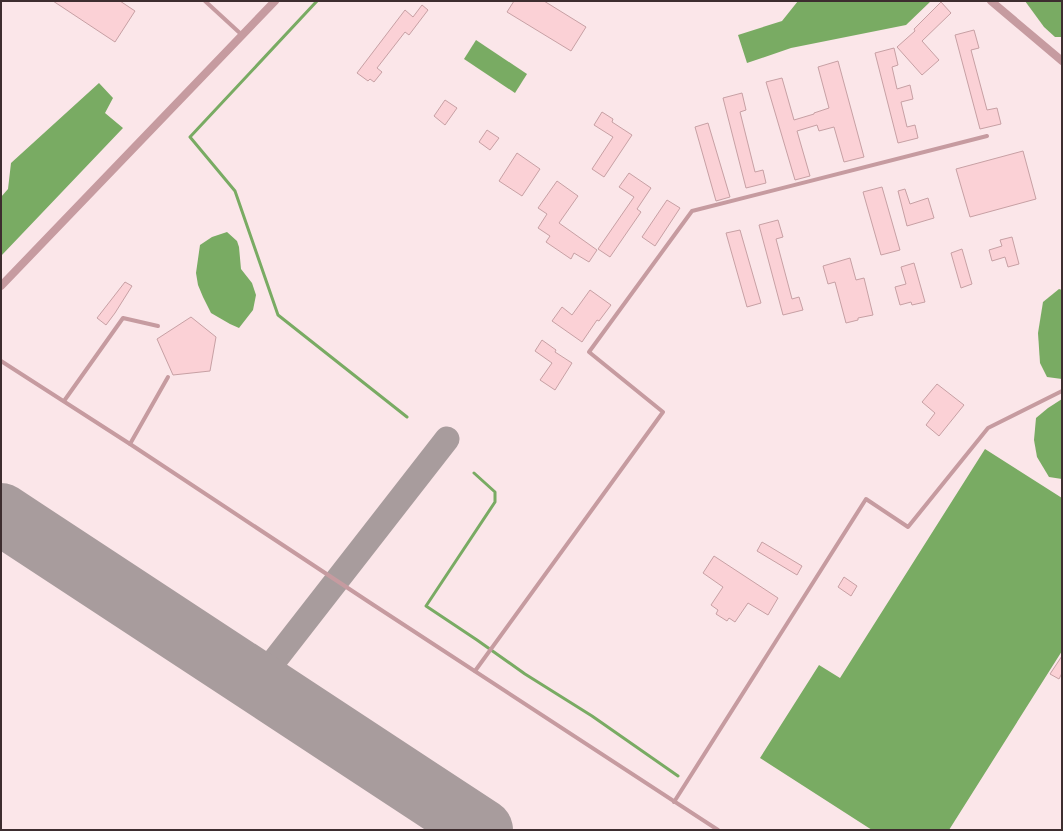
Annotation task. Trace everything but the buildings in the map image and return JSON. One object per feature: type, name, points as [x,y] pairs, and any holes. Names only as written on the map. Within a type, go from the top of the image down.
[{"type":"street","points":[[1,286],[275,1]]},
{"type":"street","points":[[991,1],[1062,61]]},
{"type":"lane","points":[[204,1],[242,35]]},
{"type":"lane","points":[[475,671],[663,412],[589,352],[692,211],[987,136]]},
{"type":"lane","points":[[64,401],[123,318],[158,326]]},
{"type":"lane","points":[[1,362],[130,444],[718,830]]},
{"type":"lane","points":[[130,444],[168,377]]},
{"type":"lane","points":[[674,802],[866,499],[908,527],[988,428],[1062,391]]},
{"type":"shaded area","points":[[1,1],[1062,1],[1062,830],[1,830]]},
{"type":"shaded area","points":[[798,1],[931,1],[906,25],[791,48],[747,63],[738,35],[782,21]]},
{"type":"shaded area","points":[[1025,1],[1062,1],[1062,37],[1055,37],[1044,27]]},
{"type":"shaded area","points":[[476,40],[527,74],[515,93],[464,59]]},
{"type":"shaded area","points":[[99,83],[113,98],[105,113],[123,128],[1,256],[1,197],[8,189],[11,163]]},
{"type":"shaded area","points":[[227,232],[237,241],[241,269],[252,283],[256,295],[253,310],[239,328],[211,313],[198,285],[196,273],[200,245],[212,237]]},
{"type":"shaded area","points":[[1059,289],[1062,290],[1062,379],[1047,377],[1040,363],[1038,333],[1043,302]]},
{"type":"shaded area","points":[[1062,399],[1062,479],[1049,477],[1037,457],[1034,440],[1036,418]]},
{"type":"shaded area","points":[[985,449],[1062,498],[1062,651],[949,830],[872,830],[760,758],[819,665],[840,678]]},
{"type":"waterway","points":[[317,1],[190,137],[235,191],[278,315],[407,417]]},
{"type":"waterway","points":[[474,473],[495,492],[495,502],[426,606],[525,674],[592,716],[678,776]]},
{"type":"taxiway","points":[[257,683],[447,439]]},
{"type":"runway","points":[[1,514],[482,830]]}]
